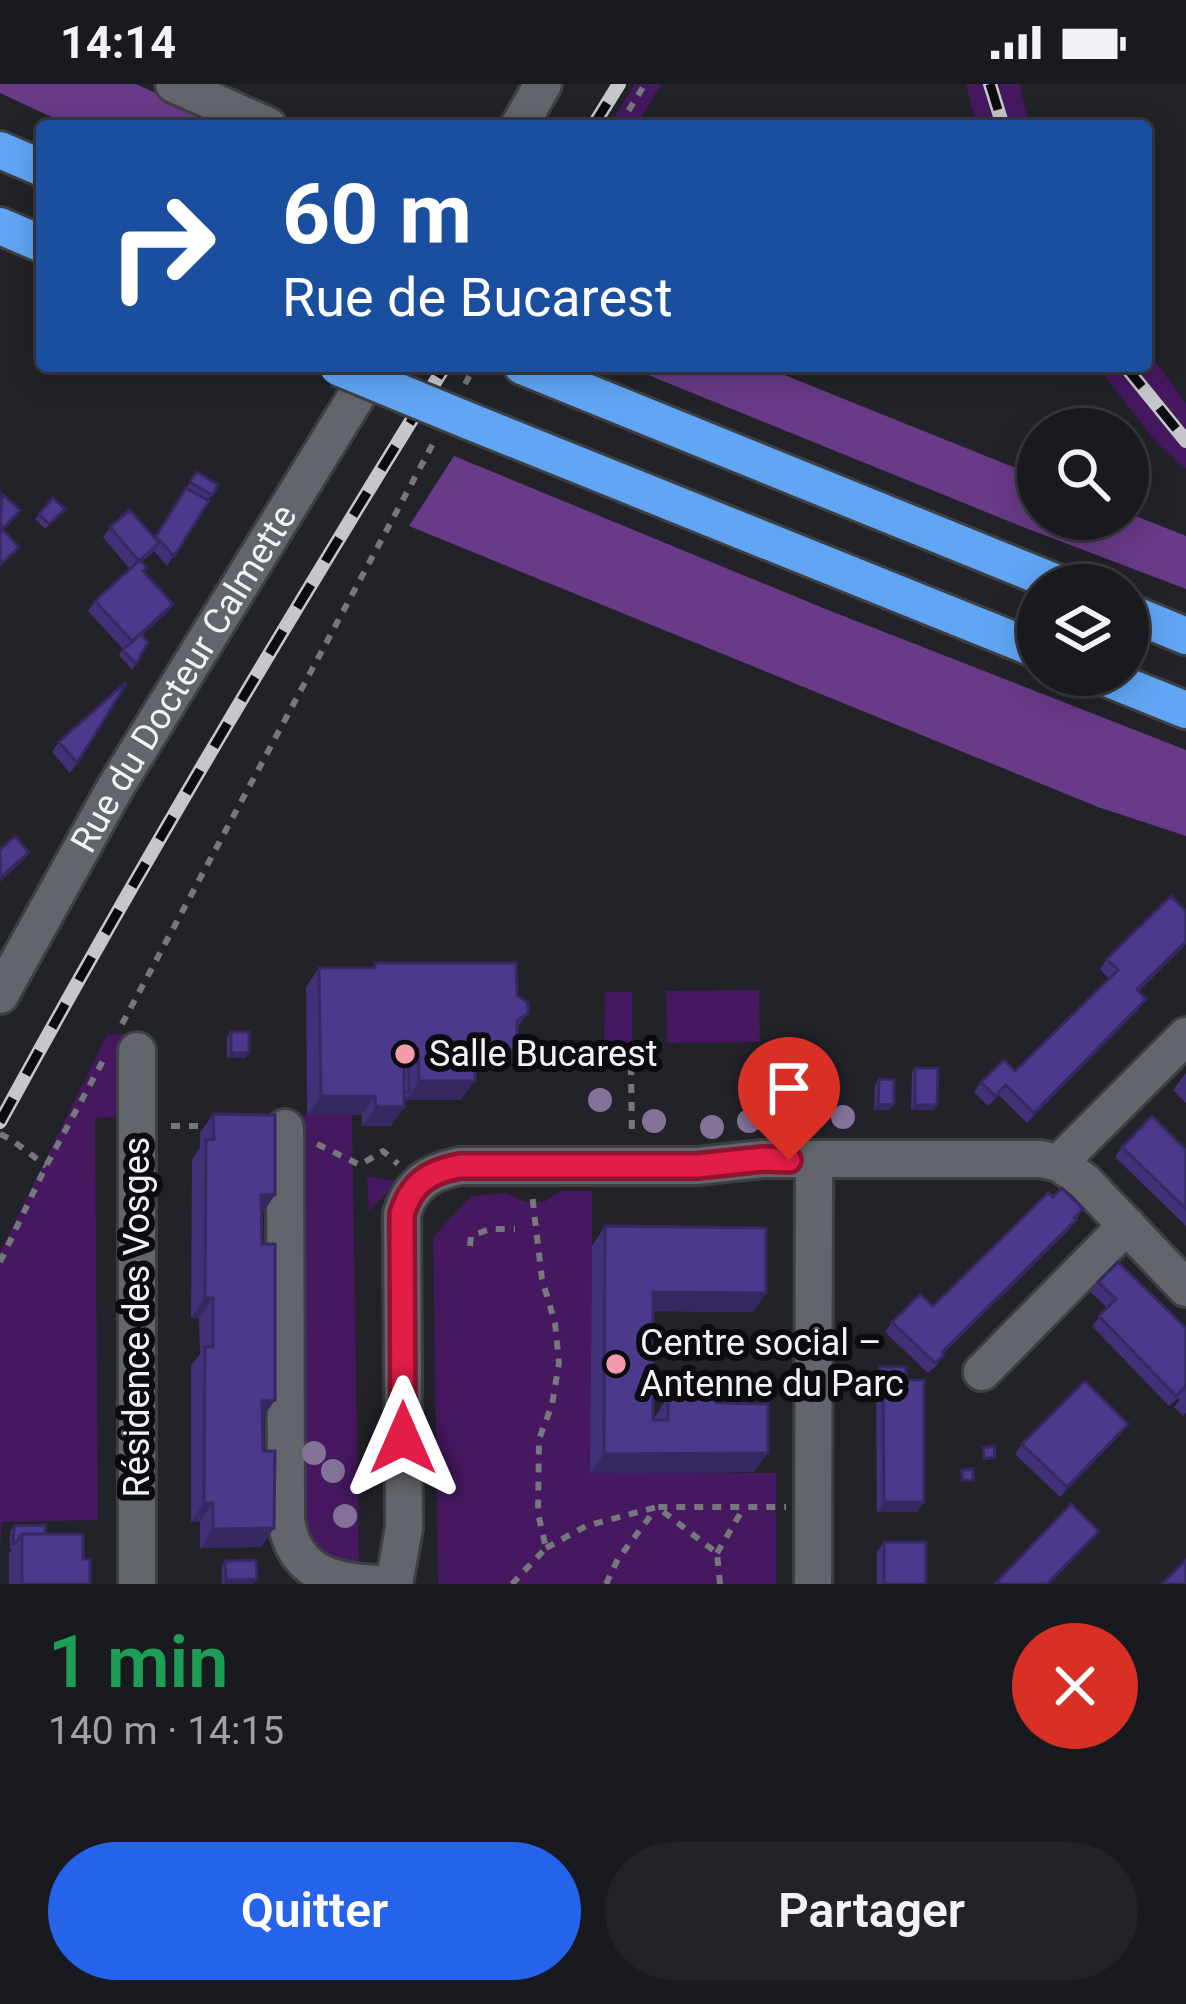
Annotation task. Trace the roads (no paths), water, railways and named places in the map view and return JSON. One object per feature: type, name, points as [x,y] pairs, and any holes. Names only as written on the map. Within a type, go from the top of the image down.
[{"type":"highway","points":[[0,150],[36,165]]},
{"type":"highway","points":[[0,226],[36,241]]},
{"type":"highway","points":[[350,372],[459,410],[1017,641]]},
{"type":"highway","points":[[537,372],[1017,567]]},
{"type":"highway","points":[[1149,621],[1186,636]]},
{"type":"highway","points":[[1149,695],[1186,710]]},
{"type":"street","points":[[175,84],[255,120]]},
{"type":"street","points":[[522,120],[543,84]]},
{"type":"street","name":"Rue du Docteur Calmette","points":[[0,995],[115,788],[371,372]]},
{"type":"street","points":[[1059,1163],[1186,1036]]},
{"type":"street","name":"Résidence des Vosges","points":[[136,1051],[137,1584]]},
{"type":"street","points":[[285,1128],[289,1536],[297,1555],[314,1572],[378,1584]]},
{"type":"street","points":[[394,1584],[404,1528],[402,1214],[410,1193],[436,1171],[460,1166],[697,1166],[764,1159],[1041,1159],[1059,1163],[1084,1181],[1186,1288]]},
{"type":"street","points":[[813,1584],[814,1160]]},
{"type":"street","points":[[982,1372],[1126,1225]]},
{"type":"railway","points":[[597,120],[619,84]]},
{"type":"railway","points":[[990,84],[1001,120]]},
{"type":"railway","points":[[0,1122],[217,741],[441,372]]},
{"type":"railway","points":[[1130,372],[1186,441]]},
{"type":"place","name":"Salle Bucarest","points":[[405,1054]]},
{"type":"place","name":"Centre social – Antenne du Parc","points":[[616,1364]]}]
